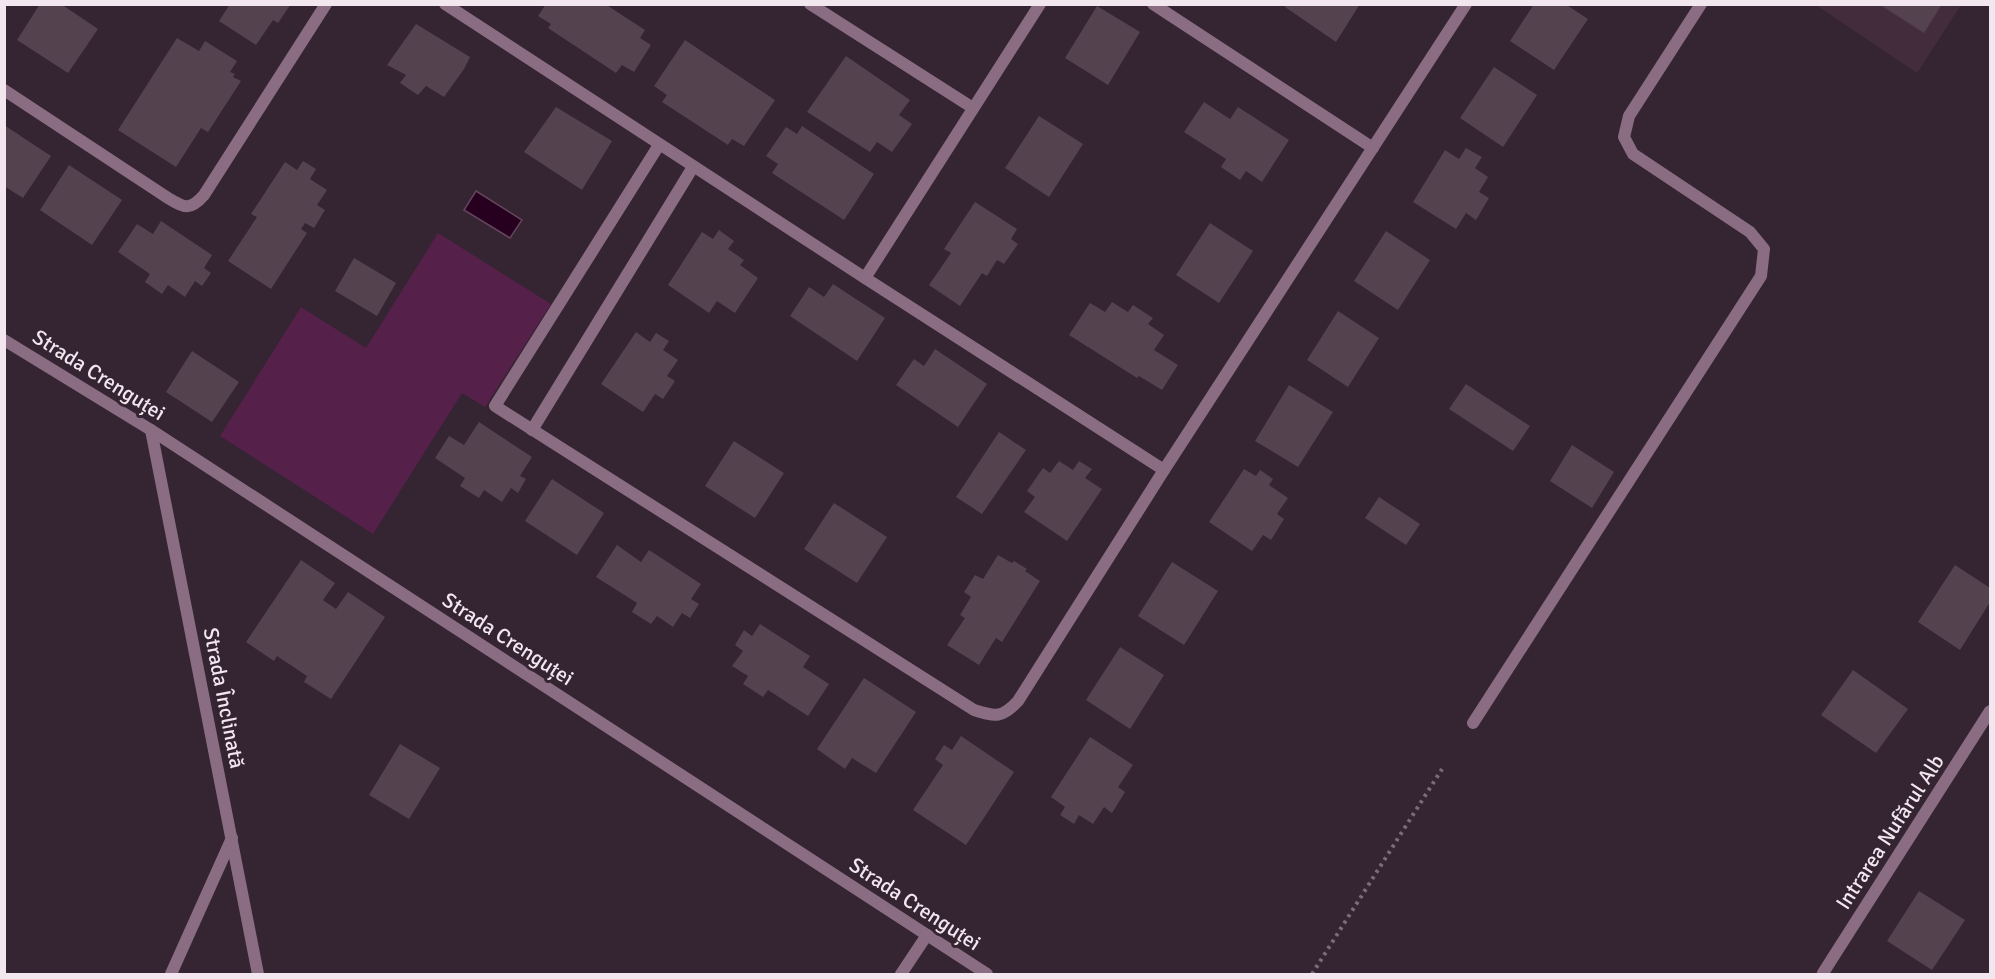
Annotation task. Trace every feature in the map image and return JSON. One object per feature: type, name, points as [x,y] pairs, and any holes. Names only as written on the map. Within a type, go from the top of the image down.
[{"type":"street","points":[[4,90],[168,198],[187,207],[196,205],[326,4]]},
{"type":"street","points":[[445,4],[659,145],[1164,470]]},
{"type":"street","points":[[810,4],[973,108]]},
{"type":"street","points":[[865,278],[1040,4]]},
{"type":"street","points":[[1153,4],[1373,148]]},
{"type":"street","points":[[659,145],[495,406],[974,710],[996,716],[1007,712],[1018,701],[1164,470],[1466,4]]},
{"type":"street","points":[[1473,723],[1761,276],[1764,249],[1750,232],[1633,154],[1624,136],[1629,116],[1701,4]]},
{"type":"street","points":[[532,430],[693,167]]},
{"type":"street","name":"Strada Crenguței","points":[[4,340],[151,430],[987,975]]},
{"type":"street","name":"Strada Înclinată","points":[[151,430],[258,975]]},
{"type":"street","name":"Intrarea Nufărul Alb","points":[[1823,973],[1990,711]]},
{"type":"street","points":[[171,975],[232,838]]},
{"type":"street","points":[[901,975],[927,935]]},
{"type":"path","points":[[1312,975],[1442,769]]},
{"type":"shaded area","points":[[1816,5],[1961,5],[1917,73]]},
{"type":"shaded area","points":[[476,191],[522,220],[510,238],[464,210]]},
{"type":"shaded area","points":[[438,233],[551,304],[485,407],[462,393],[373,534],[220,436],[301,307],[366,348]]},
{"type":"building","points":[[40,4],[61,4],[98,29],[68,73],[17,40]]},
{"type":"building","points":[[230,4],[291,4],[278,23],[273,20],[256,45],[219,21]]},
{"type":"building","points":[[546,4],[605,4],[645,30],[640,38],[651,45],[634,72],[622,65],[616,73],[548,28],[551,24],[538,16]]},
{"type":"building","points":[[1286,4],[1360,4],[1336,42],[1285,7]]},
{"type":"building","points":[[1534,4],[1565,4],[1588,19],[1554,70],[1510,41]]},
{"type":"building","points":[[1879,4],[1942,4],[1924,33]]},
{"type":"building","points":[[1097,6],[1140,32],[1108,85],[1065,58]]},
{"type":"building","points":[[416,24],[470,57],[444,97],[426,86],[418,95],[400,83],[406,75],[387,65]]},
{"type":"building","points":[[177,38],[199,51],[205,41],[237,61],[230,72],[235,74],[233,77],[241,81],[208,132],[201,128],[176,167],[118,130]]},
{"type":"building","points":[[685,40],[775,100],[744,146],[732,139],[728,145],[662,102],[667,95],[654,86]]},
{"type":"building","points":[[846,56],[910,100],[899,115],[912,124],[892,152],[877,142],[870,152],[807,112]]},
{"type":"building","points":[[1494,67],[1537,95],[1503,147],[1460,118]]},
{"type":"building","points":[[1204,102],[1230,119],[1238,107],[1289,140],[1262,182],[1246,171],[1240,180],[1221,167],[1226,159],[1184,132]]},
{"type":"building","points":[[556,107],[612,141],[582,190],[524,152]]},
{"type":"building","points":[[1039,116],[1083,144],[1049,197],[1005,168]]},
{"type":"building","points":[[4,125],[51,156],[23,198],[4,186]]},
{"type":"building","points":[[802,126],[874,174],[844,220],[772,173],[778,164],[766,156],[786,127],[797,134]]},
{"type":"building","points":[[1466,148],[1482,157],[1475,168],[1488,177],[1479,192],[1489,198],[1476,220],[1466,213],[1456,229],[1413,202],[1445,150],[1459,159]]},
{"type":"building","points":[[303,161],[316,169],[310,179],[327,190],[317,205],[325,210],[314,228],[305,223],[301,229],[307,233],[271,289],[228,261],[257,217],[251,214],[285,162],[297,170]]},
{"type":"building","points":[[69,165],[122,200],[92,245],[40,210]]},
{"type":"building","points":[[975,202],[1017,229],[1011,239],[1018,244],[1004,264],[997,260],[987,276],[982,273],[960,306],[929,285],[951,253],[944,249]]},
{"type":"building","points":[[161,221],[212,255],[204,268],[211,273],[202,286],[195,281],[185,297],[168,285],[162,294],[145,282],[150,274],[118,252],[137,224],[153,234]]},
{"type":"building","points":[[1210,223],[1253,251],[1219,303],[1176,275]]},
{"type":"building","points":[[719,230],[734,241],[728,249],[744,260],[740,265],[758,278],[735,313],[717,301],[709,313],[668,285],[702,232],[713,239]]},
{"type":"building","points":[[1386,231],[1430,260],[1398,310],[1354,281]]},
{"type":"building","points":[[354,258],[396,283],[377,316],[335,291]]},
{"type":"building","points":[[833,284],[885,318],[857,361],[790,316],[809,287],[824,297]]},
{"type":"building","points":[[1112,302],[1128,312],[1133,305],[1153,318],[1148,324],[1164,335],[1154,350],[1178,365],[1162,390],[1139,376],[1137,378],[1069,335],[1090,303],[1105,312]]},
{"type":"building","points":[[1338,311],[1379,338],[1348,387],[1307,360]]},
{"type":"building","points":[[636,332],[650,342],[656,333],[669,341],[663,350],[678,360],[667,376],[675,381],[663,399],[655,394],[643,412],[601,384]]},
{"type":"building","points":[[935,349],[987,384],[958,427],[896,385],[914,359],[924,366]]},
{"type":"building","points":[[192,351],[239,382],[212,422],[166,392]]},
{"type":"building","points":[[1466,384],[1530,426],[1513,451],[1449,409]]},
{"type":"building","points":[[1289,385],[1333,412],[1298,467],[1255,441]]},
{"type":"building","points":[[479,422],[532,457],[520,476],[526,479],[518,493],[511,488],[502,502],[484,490],[479,498],[460,486],[465,478],[435,458],[449,436],[464,445]]},
{"type":"building","points":[[999,432],[1026,450],[982,514],[956,497]]},
{"type":"building","points":[[734,441],[784,473],[755,518],[705,486]]},
{"type":"building","points":[[1572,445],[1614,472],[1592,508],[1550,481]]},
{"type":"building","points":[[1059,461],[1073,470],[1079,461],[1092,469],[1085,478],[1102,489],[1067,541],[1024,512],[1035,497],[1027,491],[1043,468],[1050,473]]},
{"type":"building","points":[[1244,469],[1256,476],[1260,470],[1273,479],[1269,485],[1288,498],[1277,514],[1284,519],[1271,540],[1263,535],[1252,551],[1209,522]]},
{"type":"building","points":[[552,479],[604,513],[577,555],[525,521]]},
{"type":"building","points":[[1379,497],[1420,524],[1406,545],[1365,518]]},
{"type":"building","points":[[834,503],[887,537],[857,583],[804,549]]},
{"type":"building","points":[[617,545],[641,562],[649,550],[701,584],[691,599],[699,604],[690,618],[682,613],[673,627],[657,616],[651,624],[632,612],[637,603],[596,577]]},
{"type":"building","points":[[998,555],[1027,569],[1025,571],[1040,581],[1002,642],[996,638],[979,665],[947,645],[965,618],[960,615],[971,597],[964,592],[975,575],[983,579]]},
{"type":"building","points":[[301,560],[335,583],[323,600],[336,609],[348,592],[385,617],[331,699],[304,682],[307,676],[277,656],[274,661],[246,642]]},
{"type":"building","points":[[1172,562],[1218,591],[1184,645],[1138,616]]},
{"type":"building","points":[[1955,565],[1990,588],[1990,602],[1960,650],[1918,622]]},
{"type":"building","points":[[760,624],[810,656],[803,667],[829,684],[808,716],[768,690],[763,697],[743,684],[748,676],[732,666],[743,651],[735,645],[744,630],[752,636]]},
{"type":"building","points":[[1120,647],[1164,675],[1130,729],[1086,700]]},
{"type":"building","points":[[1853,670],[1908,709],[1876,753],[1821,715]]},
{"type":"building","points":[[864,678],[916,712],[876,773],[852,758],[845,769],[817,749]]},
{"type":"building","points":[[961,736],[1014,772],[966,845],[913,810],[943,765],[935,759],[944,745],[952,750]]},
{"type":"building","points":[[1090,737],[1133,765],[1118,787],[1125,792],[1112,813],[1104,807],[1093,824],[1079,815],[1074,824],[1060,815],[1065,807],[1051,797]]},
{"type":"building","points":[[400,744],[440,768],[409,819],[369,795]]},
{"type":"building","points":[[1919,891],[1965,920],[1932,970],[1887,941]]}]
